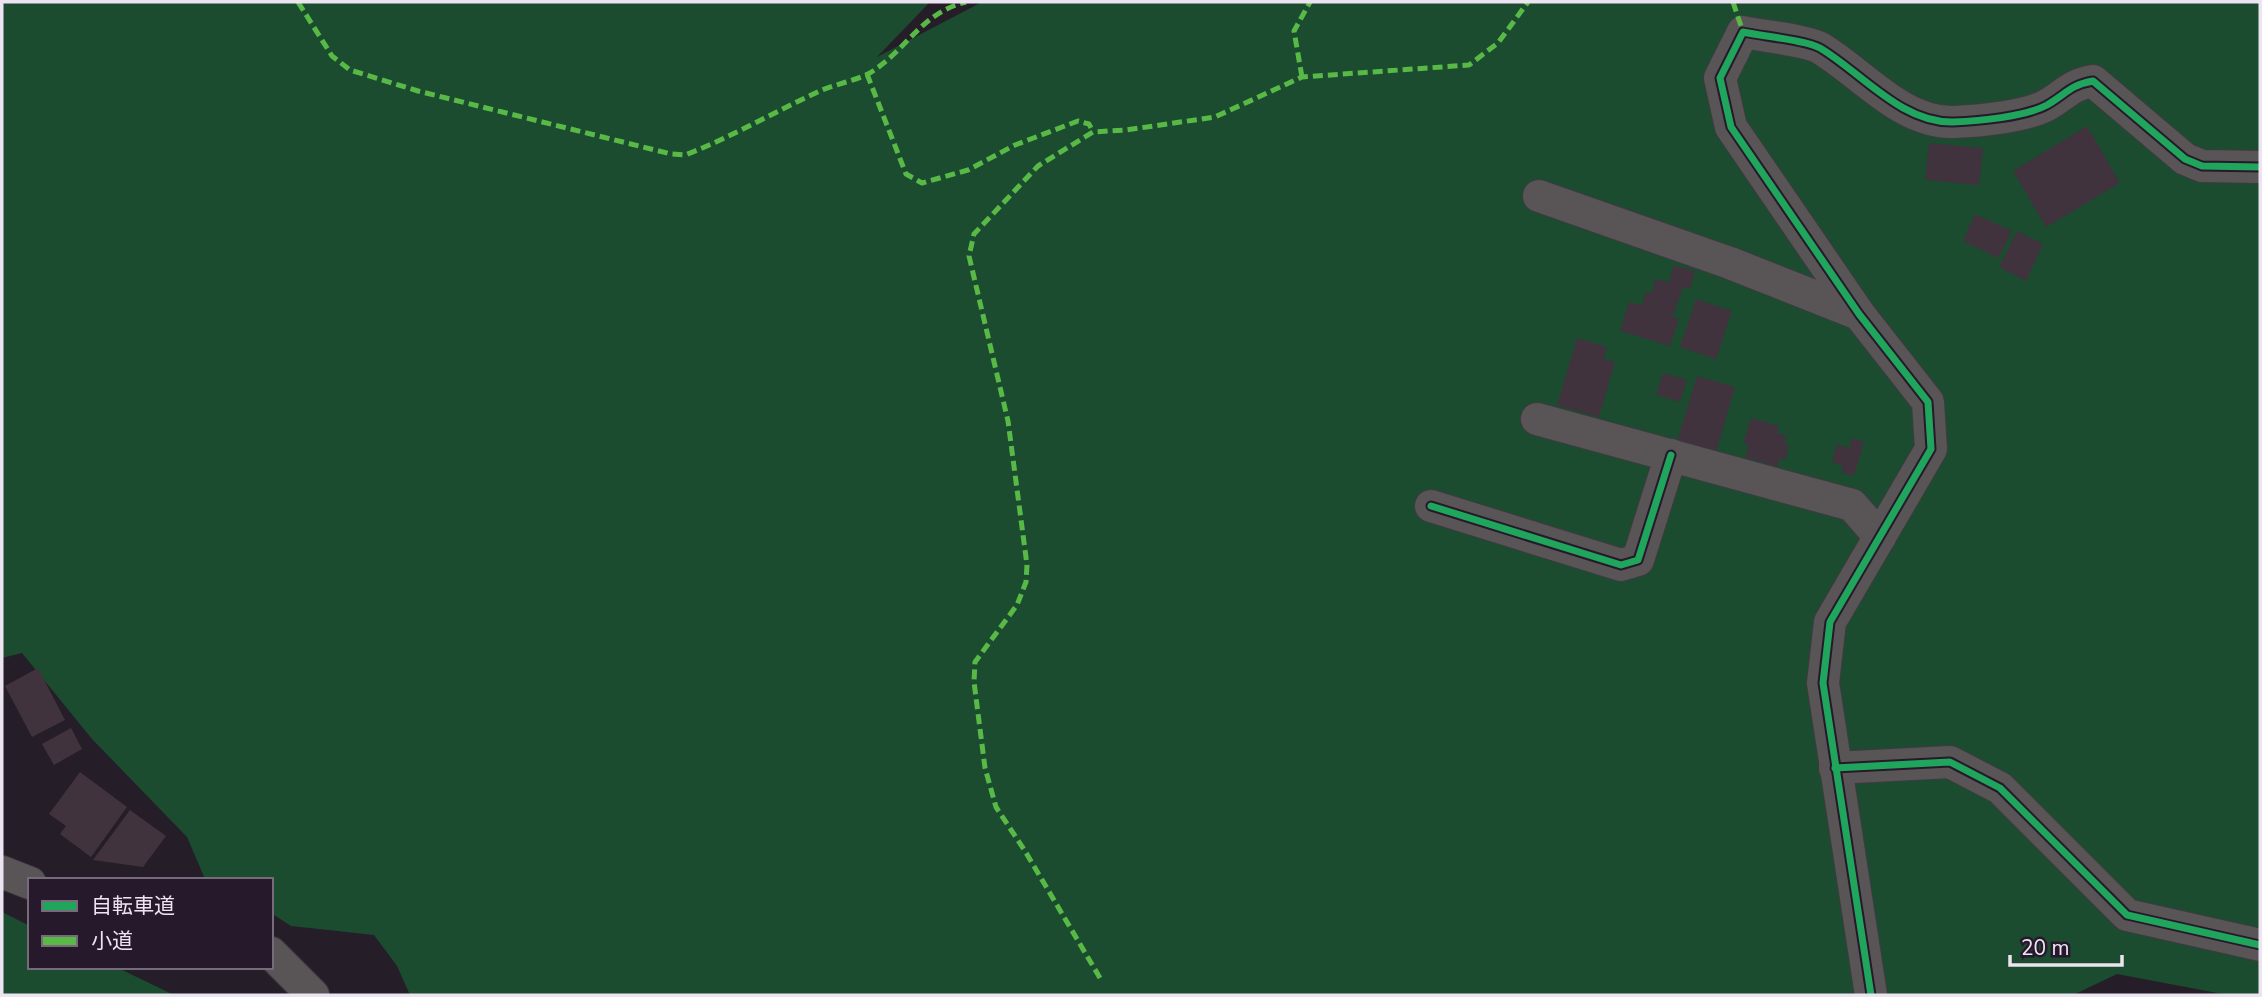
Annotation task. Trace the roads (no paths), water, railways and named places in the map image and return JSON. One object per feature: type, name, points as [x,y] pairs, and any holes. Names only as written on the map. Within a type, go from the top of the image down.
[{"type":"street","points":[[1871,995],[1823,683],[1830,622],[1931,449],[1928,402],[1859,314],[1731,127],[1720,78],[1742,32],[1818,46],[1894,101],[1921,117],[1950,122],[2000,118],[2045,106],[2078,84],[2093,81],[2185,159],[2202,166],[2260,167]]},
{"type":"street","points":[[1539,196],[1730,263],[1859,314]]},
{"type":"street","points":[[1537,419],[1853,505],[1880,537]]},
{"type":"street","points":[[1431,506],[1621,565],[1638,561],[1671,455]]},
{"type":"street","points":[[1835,768],[1950,762],[2000,788],[2127,915],[2260,944]]},
{"type":"street","points":[[2,872],[28,882]]},
{"type":"street","points":[[273,955],[313,995]]}]
